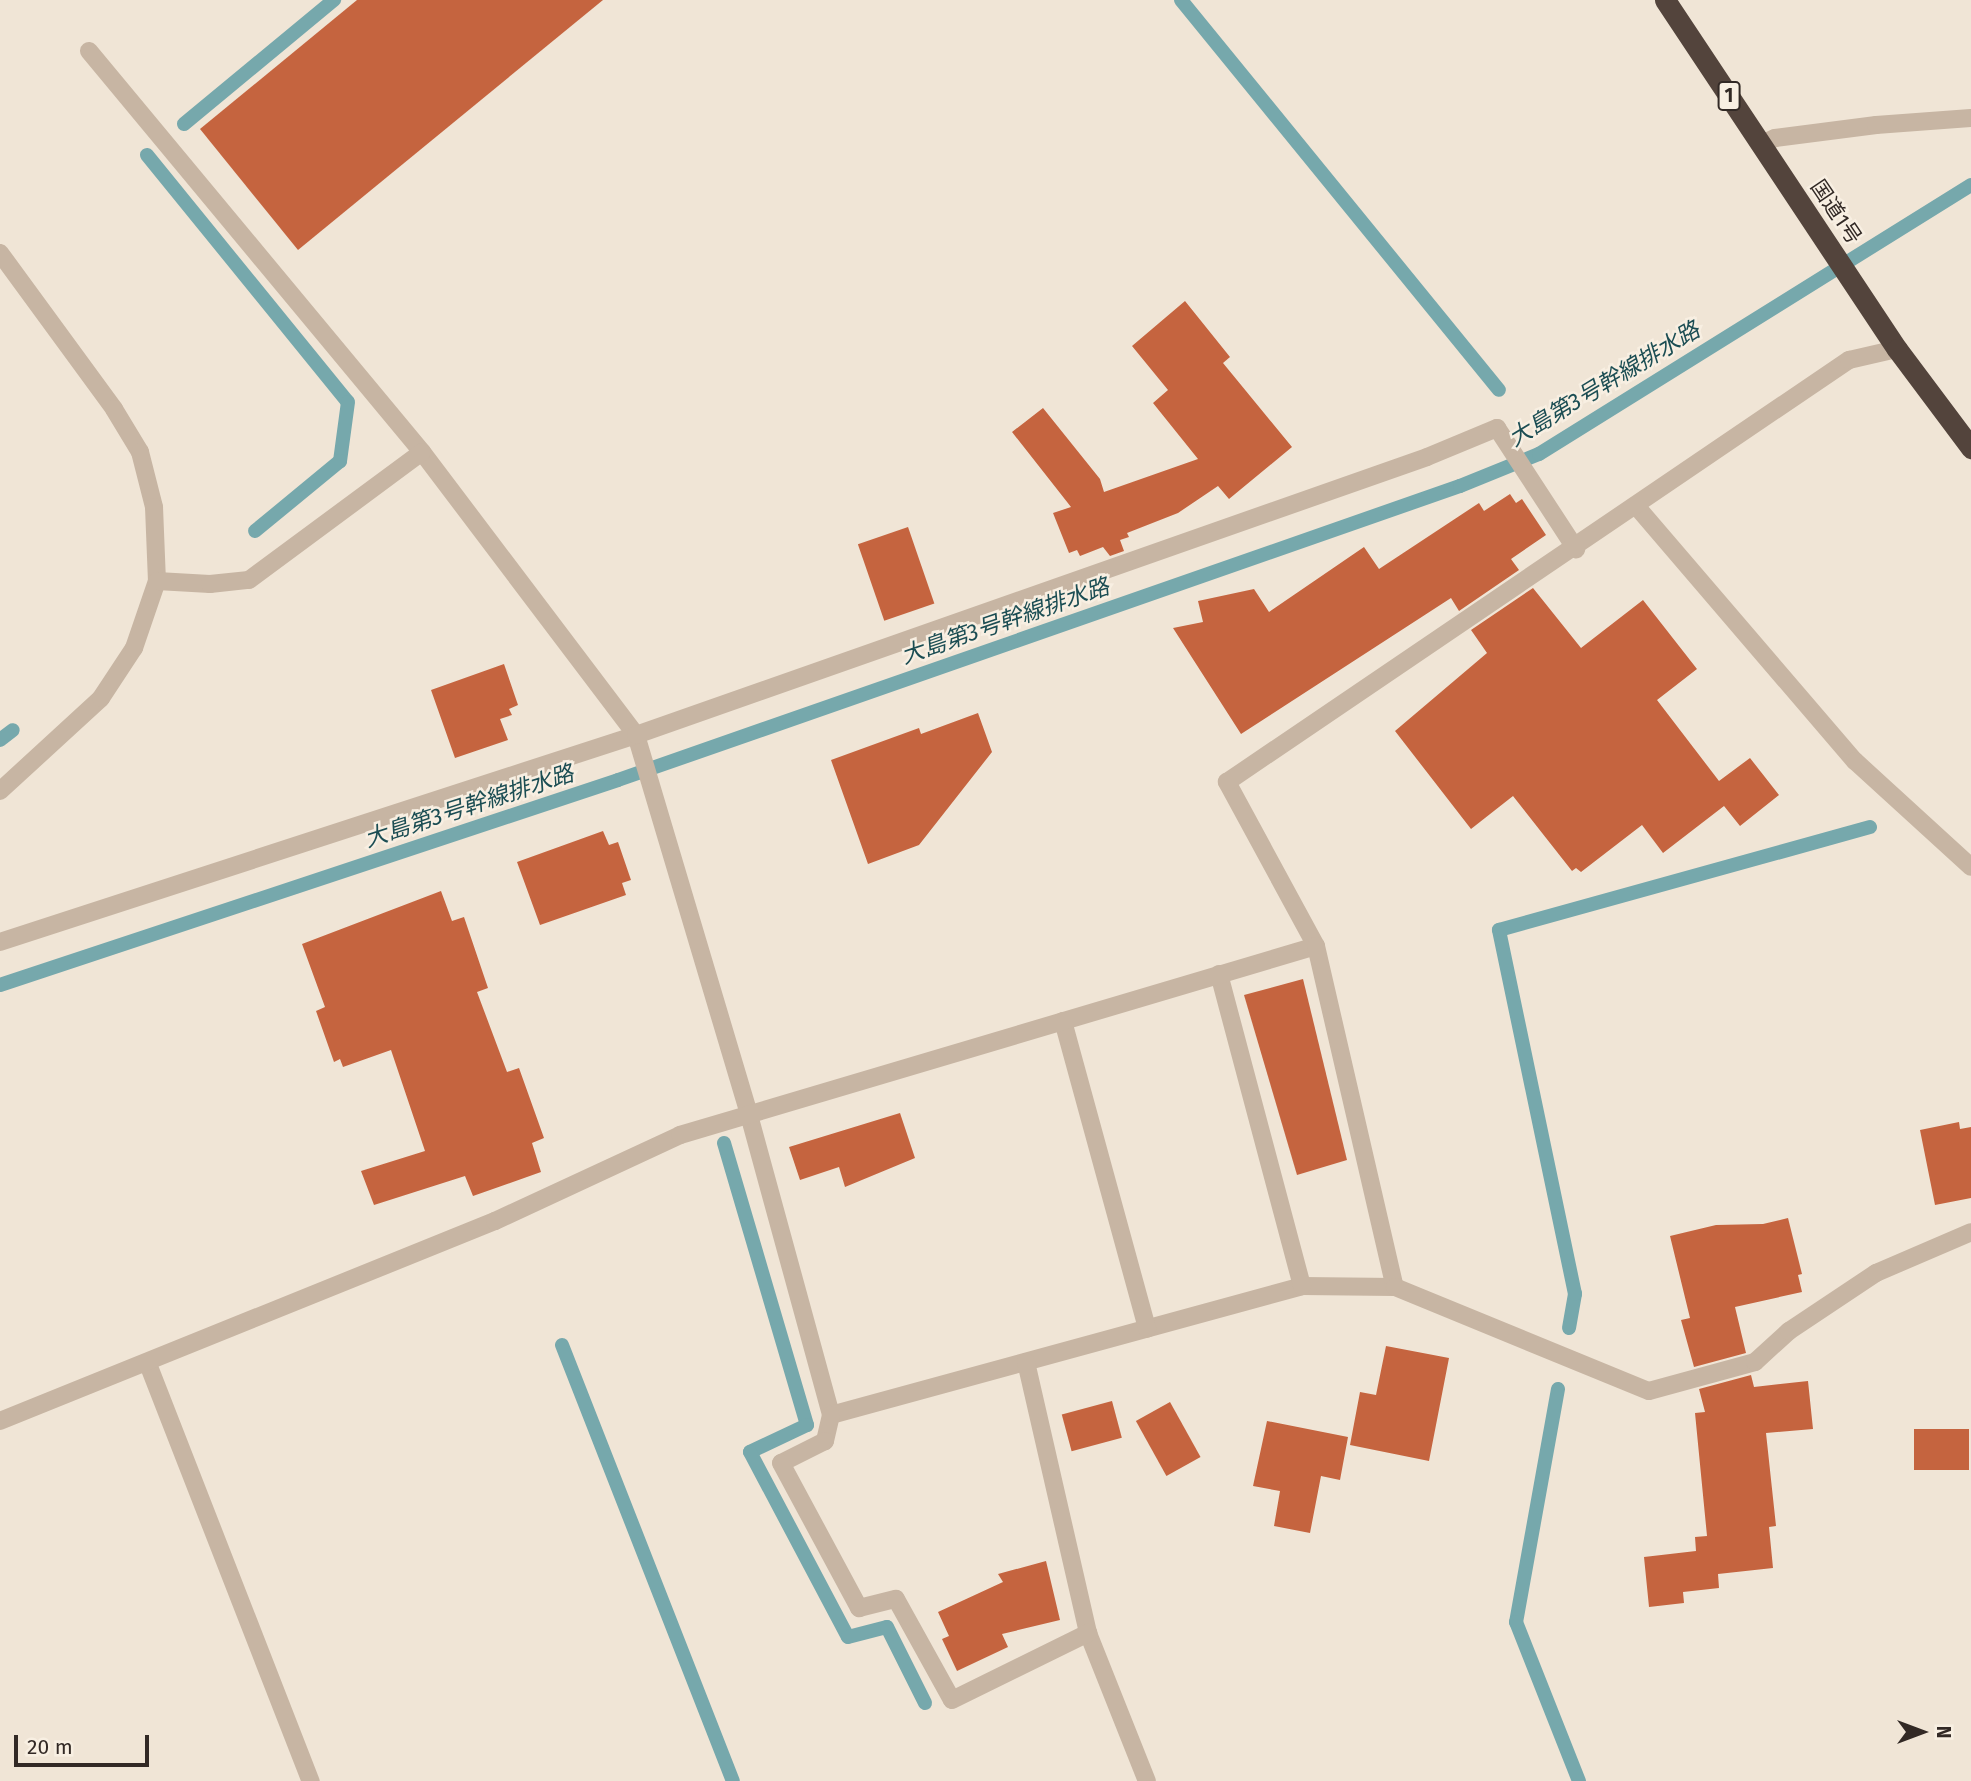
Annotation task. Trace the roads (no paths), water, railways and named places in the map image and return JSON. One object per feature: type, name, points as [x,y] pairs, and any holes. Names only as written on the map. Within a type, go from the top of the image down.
[{"type":"highway","name":"国道1号","points":[[1665,0],[1896,349],[1971,448]]},
{"type":"street","points":[[89,51],[422,453],[638,742],[749,1115],[831,1415],[825,1441],[781,1463],[859,1608],[896,1599],[951,1700],[1088,1633]]},
{"type":"street","points":[[1760,144],[1775,138],[1876,125],[1971,118]]},
{"type":"street","points":[[0,253],[114,409],[140,453],[155,506],[158,581],[134,648],[101,698],[0,791]]},
{"type":"street","points":[[1395,1287],[1316,946],[1227,782],[1576,549],[1849,360],[1896,349]]},
{"type":"street","points":[[0,942],[638,742],[1427,457],[1497,428],[1576,549]]},
{"type":"street","points":[[158,581],[210,584],[249,580],[422,453]]},
{"type":"street","points":[[1637,507],[1855,761],[1971,867]]},
{"type":"street","points":[[0,1421],[148,1364],[495,1221],[680,1135],[1316,946]]},
{"type":"street","points":[[1219,974],[1302,1286]]},
{"type":"street","points":[[1063,1021],[1146,1329]]},
{"type":"street","points":[[831,1415],[1302,1286],[1395,1287],[1649,1391],[1755,1362],[1789,1331],[1876,1273],[1971,1233]]},
{"type":"street","points":[[1026,1362],[1088,1633],[1147,1781]]},
{"type":"street","points":[[148,1364],[311,1781]]},
{"type":"waterway","points":[[184,124],[334,0]]},
{"type":"waterway","points":[[1181,0],[1499,390]]},
{"type":"waterway","points":[[147,155],[348,402],[340,461],[255,531]]},
{"type":"waterway","name":"大島第3号幹線排水路","points":[[0,985],[618,780],[1460,486],[1539,454],[1971,185]]},
{"type":"waterway","points":[[0,740],[13,730]]},
{"type":"waterway","points":[[1569,1328],[1575,1294],[1499,930],[1870,827]]},
{"type":"waterway","points":[[724,1143],[807,1425],[750,1452],[848,1637],[887,1627],[925,1703]]},
{"type":"waterway","points":[[562,1345],[733,1781]]},
{"type":"waterway","points":[[1558,1389],[1516,1622],[1579,1781]]}]
